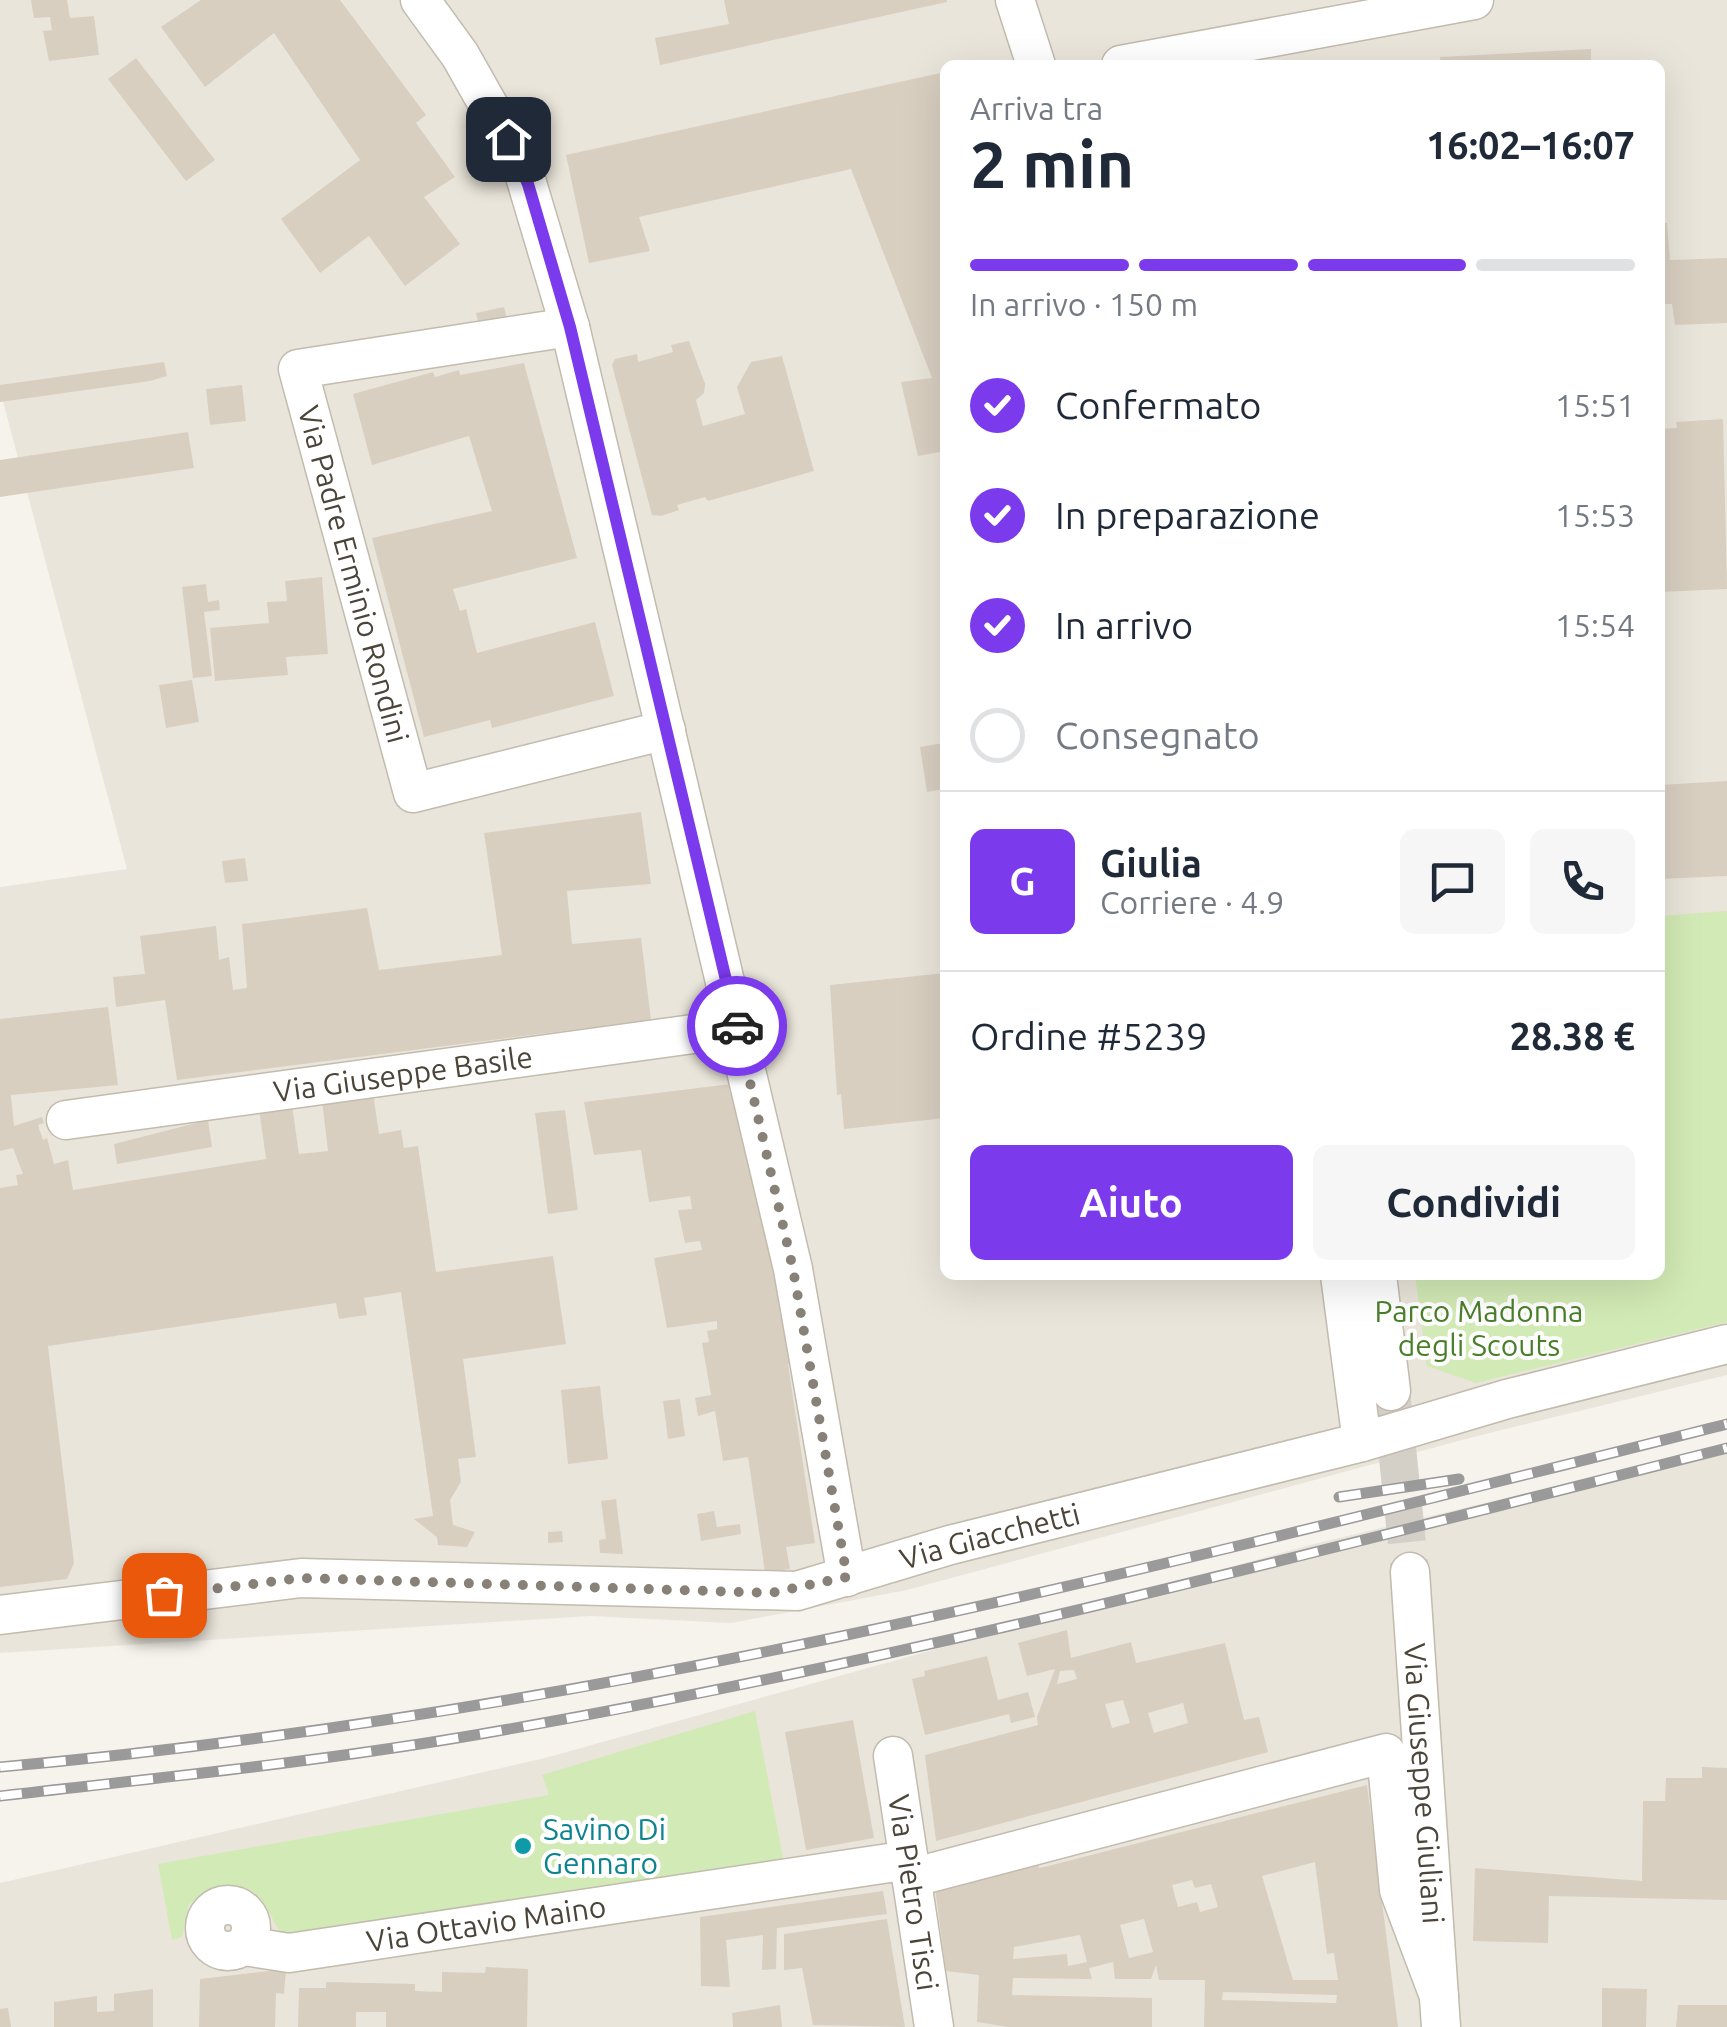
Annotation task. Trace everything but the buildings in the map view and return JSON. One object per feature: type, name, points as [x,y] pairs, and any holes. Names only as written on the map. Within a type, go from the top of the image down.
[{"type":"street","points":[[420,0],[460,55],[521,164],[570,327],[793,1269],[847,1577]]},
{"type":"street","points":[[1015,0],[1034,60]]},
{"type":"street","points":[[1148,60],[1474,0]]},
{"type":"street","name":"Via Padre Erminio Rondini","points":[[570,327],[298,368],[413,793],[666,730]]},
{"type":"street","name":"Via Giuseppe Basile","points":[[66,1120],[737,1028]]},
{"type":"street","points":[[1341,1280],[1362,1442]]},
{"type":"street","points":[[1378,1280],[1391,1391]]},
{"type":"street","name":"Via Giacchetti","points":[[0,1615],[301,1578],[771,1593],[847,1577],[950,1546],[1362,1442],[1507,1399],[1727,1344]]},
{"type":"street","name":"Via Giuseppe Giuliani","points":[[1410,1572],[1440,2011]]},
{"type":"street","name":"Via Giuseppe Giuliani","points":[[1386,1753],[1400,1890],[1440,2011]]},
{"type":"street","name":"Via Ottavio Maino","points":[[244,1946],[290,1953],[910,1869],[1386,1753]]},
{"type":"street","name":"Via Pietro Tisci","points":[[893,1756],[934,2027]]},
{"type":"shaded area","points":[[0,0],[1727,0],[1727,1375],[1477,1436],[907,1590],[731,1623],[590,1616],[0,1653],[0,887],[127,869],[0,390]]},
{"type":"shaded area","points":[[1727,1445],[1727,2027],[0,2027],[0,1883],[545,1758],[1310,1545]]},
{"type":"green space","name":"Parco Madonna degli Scouts","points":[[1727,911],[1727,1322],[1476,1383],[1427,1366],[1416,1280],[1665,1280],[1665,916]]},
{"type":"green space","points":[[755,1711],[784,1863],[286,1938],[257,1895],[248,1889],[228,1887],[189,1904],[182,1937],[172,1940],[158,1864],[549,1795],[542,1775]]},
{"type":"tunnel","points":[[1391,1391],[1410,1572]]},
{"type":"railway","points":[[0,1767],[220,1743],[438,1712],[655,1674],[1085,1582],[1727,1424]]},
{"type":"railway","points":[[0,1796],[238,1769],[475,1735],[790,1675],[1104,1604],[1727,1448]]},
{"type":"railway","points":[[1339,1497],[1459,1479]]},
{"type":"way so far","points":[[164,1595],[301,1578],[771,1593],[797,1591],[847,1577],[793,1269],[737,1026]]},
{"type":"place","name":"Savino Di Gennaro","points":[[523,1846]]},
{"type":"route","points":[[508,139],[528,184],[570,327],[737,1026]]}]
